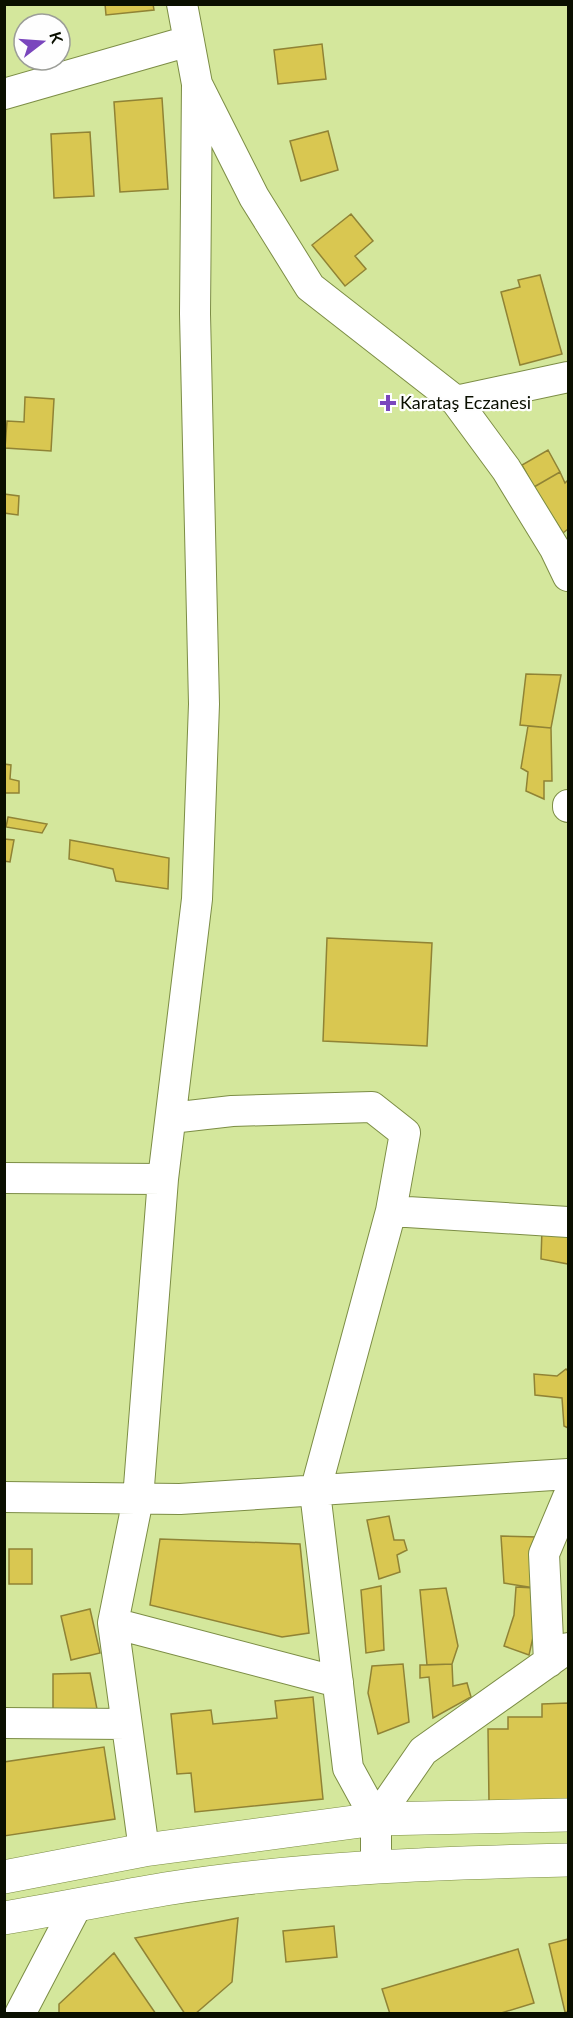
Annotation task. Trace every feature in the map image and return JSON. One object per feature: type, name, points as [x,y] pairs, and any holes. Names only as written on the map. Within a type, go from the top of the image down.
[{"type":"main road","points":[[4,1877],[144,1850],[375,1819],[568,1815]]},
{"type":"main road","points":[[4,1918],[167,1889],[271,1877],[376,1867],[568,1860]]},
{"type":"street","points":[[144,1850],[113,1623],[138,1499],[163,1179],[197,899],[204,704],[195,314],[197,84],[182,4]]},
{"type":"street","points":[[4,94],[189,41]]},
{"type":"street","points":[[197,84],[254,197],[310,287],[456,400],[506,469],[555,549],[568,576]]},
{"type":"street","points":[[456,400],[568,377]]},
{"type":"street","points":[[171,1118],[232,1112],[372,1107],[405,1133],[392,1211],[315,1492],[348,1768],[375,1819],[376,1867]]},
{"type":"street","points":[[4,1178],[163,1179]]},
{"type":"street","points":[[392,1211],[568,1222]]},
{"type":"street","points":[[4,1497],[180,1499],[568,1474]]},
{"type":"street","points":[[375,1819],[423,1751],[559,1655],[544,1554],[568,1497]]},
{"type":"street","points":[[113,1623],[338,1682]]},
{"type":"street","points":[[4,1723],[126,1724]]},
{"type":"street","points":[[21,2013],[77,1905]]},
{"type":"building","points":[[105,4],[153,4],[154,10],[106,15]]},
{"type":"building","points":[[322,44],[326,79],[278,84],[274,50]]},
{"type":"building","points":[[162,98],[168,189],[120,192],[114,102]]},
{"type":"building","points":[[328,131],[338,170],[301,181],[290,141]]},
{"type":"building","points":[[90,132],[94,196],[54,198],[51,134]]},
{"type":"building","points":[[351,214],[373,241],[355,256],[366,269],[345,286],[312,245]]},
{"type":"building","points":[[540,275],[562,354],[520,365],[501,292],[520,287],[518,280]]},
{"type":"building","points":[[25,397],[54,399],[51,451],[5,448],[7,421],[24,422]]},
{"type":"building","points":[[548,450],[560,472],[534,487],[522,465]]},
{"type":"building","points":[[560,472],[565,483],[568,480],[568,529],[563,533],[534,487]]},
{"type":"building","points":[[4,494],[19,496],[18,515],[4,513]]},
{"type":"building","points":[[526,674],[561,675],[551,728],[520,725]]},
{"type":"building","points":[[528,726],[551,728],[552,781],[544,781],[544,799],[526,791],[528,772],[521,768]]},
{"type":"building","points":[[4,764],[11,765],[10,779],[19,781],[19,793],[4,793]]},
{"type":"building","points":[[8,817],[47,824],[42,833],[6,827]]},
{"type":"building","points":[[4,839],[14,840],[10,862],[4,861]]},
{"type":"building","points":[[70,840],[169,858],[168,889],[116,881],[113,869],[69,859]]},
{"type":"building","points":[[327,938],[432,943],[427,1046],[323,1041]]},
{"type":"building","points":[[542,1229],[568,1231],[568,1264],[541,1259]]},
{"type":"building","points":[[566,1369],[568,1371],[568,1428],[564,1426],[562,1398],[535,1395],[534,1374],[557,1376]]},
{"type":"building","points":[[389,1516],[394,1540],[404,1540],[407,1550],[397,1555],[400,1572],[379,1579],[367,1520]]},
{"type":"building","points":[[501,1536],[537,1537],[535,1588],[504,1583]]},
{"type":"building","points":[[160,1539],[300,1544],[309,1633],[282,1637],[150,1605]]},
{"type":"building","points":[[9,1549],[32,1549],[32,1584],[9,1584]]},
{"type":"building","points":[[381,1586],[384,1650],[366,1653],[361,1590]]},
{"type":"building","points":[[516,1587],[535,1588],[536,1624],[529,1655],[504,1646],[514,1615]]},
{"type":"building","points":[[446,1588],[458,1646],[452,1664],[427,1665],[420,1590]]},
{"type":"building","points":[[90,1609],[100,1653],[71,1660],[61,1616]]},
{"type":"building","points":[[403,1664],[409,1722],[378,1734],[368,1693],[372,1666]]},
{"type":"building","points":[[452,1664],[453,1686],[467,1683],[471,1697],[433,1718],[429,1677],[420,1678],[420,1665]]},
{"type":"building","points":[[90,1673],[97,1709],[53,1713],[53,1674]]},
{"type":"building","points":[[313,1697],[323,1799],[195,1812],[191,1773],[177,1774],[171,1714],[211,1710],[213,1724],[277,1718],[275,1701]]},
{"type":"building","points":[[568,1703],[568,1803],[489,1802],[488,1729],[508,1729],[508,1717],[542,1717],[542,1704]]},
{"type":"building","points":[[104,1747],[115,1819],[4,1836],[4,1762]]},
{"type":"building","points":[[238,1918],[232,1982],[195,2014],[185,2014],[135,1938]]},
{"type":"building","points":[[334,1926],[337,1957],[286,1962],[283,1931]]},
{"type":"building","points":[[568,1939],[568,2012],[565,2012],[549,1944]]},
{"type":"building","points":[[518,1949],[534,2003],[498,2014],[390,2014],[382,1989]]},
{"type":"building","points":[[114,1953],[156,2014],[59,2014],[59,2004]]},
{"type":"place","name":"Karataş Eczanesi","points":[[388,403]]}]
